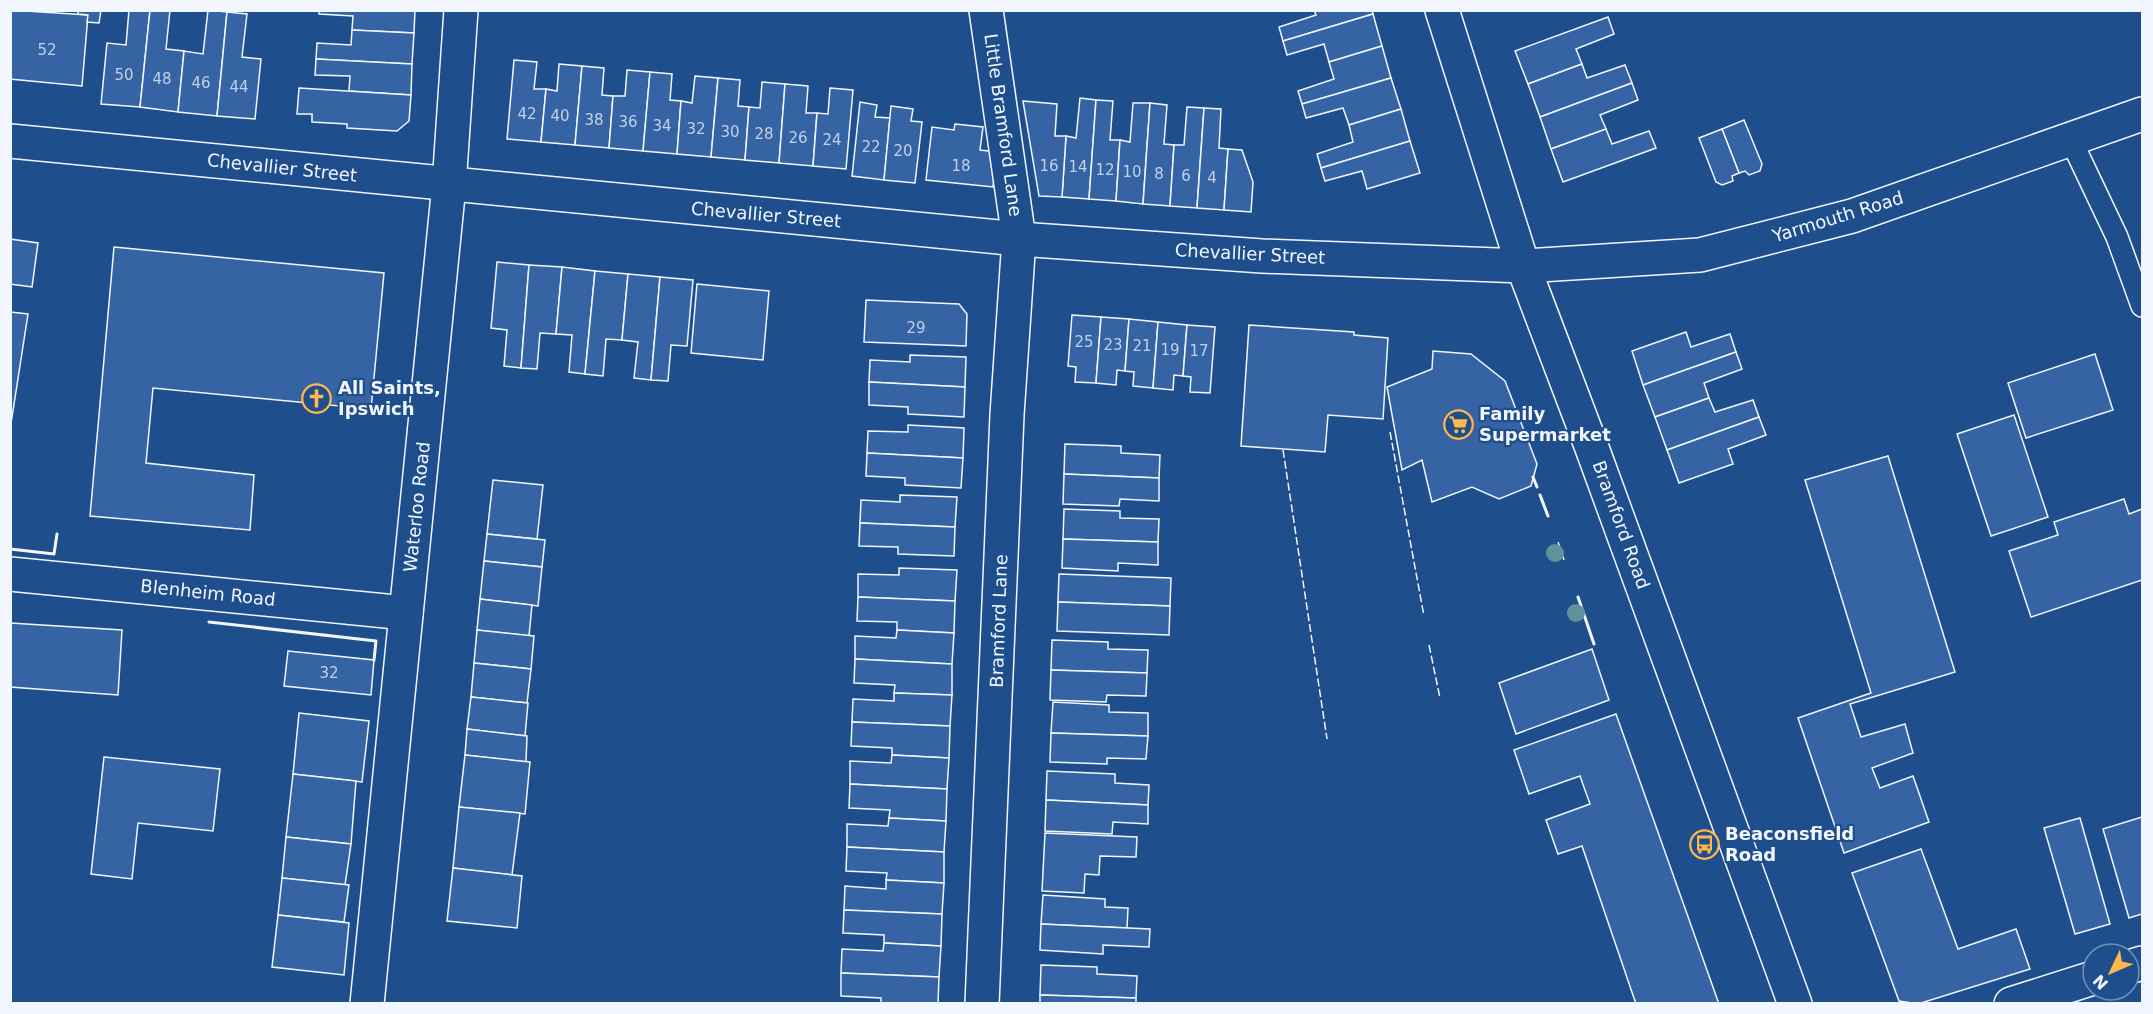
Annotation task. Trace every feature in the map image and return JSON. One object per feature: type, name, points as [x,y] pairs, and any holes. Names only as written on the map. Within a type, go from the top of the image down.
[{"type":"main road","name":"Waterloo Road","points":[[367,1004],[449,185],[461,10]]},
{"type":"main road","name":"Little Bramford Lane","points":[[986,10],[1019,239]]},
{"type":"main road","name":"Bramford Road","points":[[1442,10],[1523,266],[1605,481],[1795,1004]]},
{"type":"main road","name":"Yarmouth Road","points":[[1523,266],[1700,255],[1852,216],[2142,114]]},
{"type":"main road","name":"Chevallier Street","points":[[10,141],[1019,239],[1262,256],[1523,266]]},
{"type":"main road","name":"Bramford Lane","points":[[982,1004],[1007,415],[1019,239]]},
{"type":"main road","name":"Blenheim Road","points":[[10,574],[406,613]]},
{"type":"main road","points":[[2011,1004],[2081,982]]},
{"type":"lane","points":[[2070,138],[2116,237],[2142,306]]},
{"type":"building","points":[[10,10],[88,15],[82,86],[10,79]]},
{"type":"building","points":[[78,10],[101,10],[99,23],[87,22],[88,15],[78,14]]},
{"type":"building","points":[[129,10],[150,10],[140,107],[101,104],[107,43],[126,45]]},
{"type":"building","points":[[150,10],[170,10],[166,49],[184,51],[178,112],[140,107]]},
{"type":"building","points":[[208,10],[227,12],[217,116],[178,112],[184,51],[203,54]]},
{"type":"building","points":[[319,10],[415,10],[414,33],[352,30],[353,16],[319,14]]},
{"type":"building","points":[[1314,10],[1372,10],[1373,14],[1283,41],[1279,27],[1316,15]]},
{"type":"building","points":[[227,12],[247,14],[242,57],[261,59],[255,119],[217,116]]},
{"type":"building","points":[[1373,14],[1382,46],[1329,62],[1324,44],[1287,55],[1283,41]]},
{"type":"building","points":[[1608,17],[1614,34],[1576,49],[1582,64],[1528,84],[1515,51]]},
{"type":"building","points":[[352,30],[414,33],[412,64],[316,59],[317,43],[351,45]]},
{"type":"building","points":[[1382,46],[1391,78],[1302,104],[1298,91],[1334,79],[1329,62]]},
{"type":"building","points":[[316,59],[412,64],[411,95],[349,91],[350,76],[315,75]]},
{"type":"building","points":[[514,60],[537,62],[534,89],[546,89],[541,142],[507,139]]},
{"type":"building","points":[[559,64],[582,66],[575,145],[541,142],[546,89],[557,91]]},
{"type":"building","points":[[1582,64],[1587,78],[1625,65],[1632,83],[1540,117],[1528,84]]},
{"type":"building","points":[[582,66],[604,68],[602,95],[613,96],[609,148],[575,145]]},
{"type":"building","points":[[627,70],[650,72],[643,151],[609,148],[613,96],[625,96]]},
{"type":"building","points":[[650,72],[672,74],[670,100],[681,101],[677,154],[643,151]]},
{"type":"building","points":[[695,76],[718,78],[711,157],[677,154],[681,101],[692,103]]},
{"type":"building","points":[[718,78],[740,80],[738,106],[749,107],[745,160],[711,157]]},
{"type":"building","points":[[1391,78],[1401,109],[1349,125],[1343,108],[1306,118],[1302,104]]},
{"type":"building","points":[[762,82],[785,84],[779,163],[745,160],[749,107],[760,108]]},
{"type":"building","points":[[1632,83],[1638,100],[1600,115],[1606,129],[1551,149],[1540,117]]},
{"type":"building","points":[[785,84],[808,86],[806,113],[817,113],[813,166],[779,163]]},
{"type":"building","points":[[299,88],[411,95],[409,121],[397,131],[347,128],[347,124],[312,122],[312,114],[297,114]]},
{"type":"building","points":[[830,88],[853,90],[846,169],[813,166],[817,113],[828,114]]},
{"type":"building","points":[[1080,98],[1096,100],[1089,199],[1062,197],[1066,136],[1076,138]]},
{"type":"building","points":[[1096,100],[1113,101],[1110,140],[1120,140],[1116,201],[1089,199]]},
{"type":"building","points":[[1023,101],[1057,104],[1055,136],[1066,136],[1062,197],[1039,196]]},
{"type":"building","points":[[860,102],[877,105],[875,117],[890,118],[884,180],[852,176]]},
{"type":"building","points":[[1133,103],[1150,103],[1143,204],[1116,201],[1120,140],[1130,142]]},
{"type":"building","points":[[1150,103],[1167,105],[1164,144],[1174,145],[1170,206],[1143,204]]},
{"type":"building","points":[[891,106],[913,109],[911,121],[922,122],[915,183],[884,180]]},
{"type":"building","points":[[1187,107],[1204,108],[1197,208],[1170,206],[1174,145],[1184,145]]},
{"type":"building","points":[[1204,108],[1221,109],[1219,148],[1228,149],[1224,210],[1197,208]]},
{"type":"building","points":[[1401,109],[1410,141],[1321,168],[1317,154],[1353,142],[1349,125]]},
{"type":"building","points":[[1744,120],[1762,164],[1760,171],[1749,175],[1745,171],[1739,173],[1722,129]]},
{"type":"building","points":[[955,124],[983,127],[980,150],[997,152],[993,187],[926,180],[932,127],[954,130]]},
{"type":"building","points":[[1606,129],[1612,144],[1649,131],[1656,148],[1563,182],[1551,149]]},
{"type":"building","points":[[1722,129],[1739,173],[1732,176],[1733,181],[1722,185],[1716,182],[1699,138]]},
{"type":"building","points":[[1410,141],[1420,173],[1367,189],[1362,171],[1325,181],[1321,168]]},
{"type":"building","points":[[1228,149],[1242,150],[1253,182],[1251,212],[1224,210]]},
{"type":"building","points":[[10,239],[38,243],[32,287],[10,284]]},
{"type":"building","name":"All Saints, Ipswich","points":[[114,247],[384,273],[371,409],[153,388],[146,463],[254,475],[250,530],[90,516]]},
{"type":"building","points":[[497,262],[529,265],[521,368],[504,366],[507,330],[491,328]]},
{"type":"building","points":[[529,265],[562,267],[556,334],[540,333],[537,369],[521,368]]},
{"type":"building","points":[[562,267],[595,271],[585,374],[569,372],[572,335],[556,334]]},
{"type":"building","points":[[595,271],[628,274],[622,340],[606,339],[603,376],[585,374]]},
{"type":"building","points":[[628,274],[660,277],[651,380],[634,378],[638,342],[622,340]]},
{"type":"building","points":[[660,277],[693,280],[687,346],[671,345],[668,381],[651,380]]},
{"type":"building","points":[[697,284],[769,291],[763,360],[691,353]]},
{"type":"building","points":[[866,300],[959,304],[967,314],[966,346],[864,342]]},
{"type":"building","points":[[10,312],[28,314],[10,430]]},
{"type":"building","points":[[1072,315],[1101,317],[1096,383],[1075,382],[1076,367],[1068,366]]},
{"type":"building","points":[[1101,317],[1129,319],[1125,371],[1117,370],[1116,385],[1096,383]]},
{"type":"building","points":[[1129,319],[1158,322],[1153,388],[1133,386],[1134,372],[1125,371]]},
{"type":"building","points":[[1158,322],[1187,325],[1183,376],[1174,375],[1173,390],[1153,388]]},
{"type":"building","points":[[1187,325],[1215,327],[1210,393],[1190,392],[1191,377],[1183,376]]},
{"type":"building","points":[[1249,325],[1354,332],[1354,335],[1388,338],[1383,419],[1328,415],[1325,452],[1241,446]]},
{"type":"building","points":[[1686,332],[1691,347],[1730,334],[1736,352],[1643,385],[1632,351]]},
{"type":"building","name":"Family Supermarket","points":[[1433,351],[1471,354],[1505,381],[1537,464],[1531,486],[1499,499],[1472,487],[1432,502],[1422,460],[1402,470],[1387,387],[1432,369]]},
{"type":"building","points":[[1736,352],[1742,369],[1704,383],[1709,398],[1655,417],[1643,385]]},
{"type":"building","points":[[2095,354],[2113,410],[2026,438],[2008,383]]},
{"type":"building","points":[[910,355],[966,357],[965,387],[869,382],[870,360],[910,362]]},
{"type":"building","points":[[869,382],[965,387],[964,417],[908,414],[908,407],[869,405]]},
{"type":"building","points":[[1709,398],[1715,412],[1753,400],[1759,417],[1667,450],[1655,417]]},
{"type":"building","points":[[2014,415],[2048,517],[1991,536],[1957,434]]},
{"type":"building","points":[[1759,417],[1766,435],[1728,449],[1733,464],[1679,483],[1667,450]]},
{"type":"building","points":[[908,425],[964,428],[963,458],[867,453],[868,431],[908,432]]},
{"type":"building","points":[[1065,444],[1121,446],[1121,453],[1160,455],[1159,478],[1064,474]]},
{"type":"building","points":[[867,453],[963,458],[961,488],[905,485],[905,478],[866,476]]},
{"type":"building","points":[[1888,456],[1955,672],[1850,704],[1861,737],[1905,724],[1913,753],[1872,768],[1880,788],[1913,776],[1929,822],[1844,853],[1798,718],[1871,693],[1805,480]]},
{"type":"building","points":[[1064,474],[1159,478],[1159,501],[1120,499],[1119,506],[1063,504]]},
{"type":"building","points":[[493,480],[543,485],[537,539],[487,534]]},
{"type":"building","points":[[900,495],[957,497],[955,527],[860,523],[861,500],[900,502]]},
{"type":"building","points":[[2124,499],[2129,514],[2142,509],[2142,580],[2031,617],[2009,551],[2058,535],[2054,522]]},
{"type":"building","points":[[1064,509],[1120,511],[1120,518],[1159,519],[1158,542],[1063,539]]},
{"type":"building","points":[[860,523],[955,527],[954,556],[898,554],[898,547],[859,546]]},
{"type":"building","points":[[487,534],[545,540],[542,567],[484,561]]},
{"type":"building","points":[[1063,539],[1158,542],[1158,565],[1118,563],[1118,571],[1062,568]]},
{"type":"building","points":[[484,561],[542,567],[538,606],[480,599]]},
{"type":"building","points":[[899,568],[957,570],[955,601],[858,597],[858,574],[899,575]]},
{"type":"building","points":[[1059,574],[1171,578],[1170,606],[1058,602]]},
{"type":"building","points":[[858,597],[955,601],[954,633],[897,630],[897,622],[857,621]]},
{"type":"building","points":[[480,599],[532,605],[529,636],[477,630]]},
{"type":"building","points":[[1058,602],[1170,606],[1169,635],[1057,631]]},
{"type":"building","points":[[10,623],[122,630],[118,695],[10,687]]},
{"type":"building","points":[[477,630],[534,636],[531,669],[474,663]]},
{"type":"building","points":[[897,630],[954,633],[952,664],[855,659],[855,636],[896,638]]},
{"type":"building","points":[[1052,640],[1108,642],[1108,649],[1148,650],[1147,673],[1051,670]]},
{"type":"building","points":[[1592,649],[1609,700],[1516,734],[1499,683]]},
{"type":"building","points":[[288,651],[374,660],[371,695],[284,686]]},
{"type":"building","points":[[855,659],[952,664],[952,695],[894,693],[895,685],[854,683]]},
{"type":"building","points":[[474,663],[531,669],[527,703],[471,697]]},
{"type":"building","points":[[1051,670],[1147,673],[1146,696],[1107,695],[1106,702],[1050,700]]},
{"type":"building","points":[[894,693],[952,695],[950,726],[852,722],[853,699],[894,701]]},
{"type":"building","points":[[471,697],[528,703],[525,736],[467,729]]},
{"type":"building","points":[[1053,702],[1109,705],[1109,712],[1148,713],[1148,736],[1051,733]]},
{"type":"building","points":[[299,713],[369,721],[362,782],[293,774]]},
{"type":"building","points":[[1616,714],[1719,1004],[1636,1004],[1582,846],[1558,854],[1546,820],[1590,804],[1580,776],[1529,794],[1514,750]]},
{"type":"building","points":[[852,722],[950,726],[949,758],[892,755],[892,748],[851,746]]},
{"type":"building","points":[[467,729],[527,736],[526,762],[465,755]]},
{"type":"building","points":[[1051,733],[1148,736],[1146,759],[1107,758],[1107,764],[1050,762]]},
{"type":"building","points":[[465,755],[530,762],[525,814],[459,807]]},
{"type":"building","points":[[892,755],[949,758],[947,789],[850,784],[850,761],[891,763]]},
{"type":"building","points":[[104,757],[220,769],[213,831],[138,823],[132,879],[91,874]]},
{"type":"building","points":[[1047,771],[1115,774],[1115,783],[1149,785],[1148,805],[1046,800]]},
{"type":"building","points":[[293,774],[356,781],[351,844],[286,837]]},
{"type":"building","points":[[850,784],[947,789],[946,821],[889,818],[890,810],[849,808]]},
{"type":"building","points":[[1046,800],[1148,805],[1148,824],[1113,822],[1112,834],[1045,831]]},
{"type":"building","points":[[459,807],[520,813],[512,875],[453,868]]},
{"type":"building","points":[[2142,817],[2142,914],[2129,918],[2103,829]]},
{"type":"building","points":[[889,818],[946,821],[944,852],[847,847],[847,824],[888,826]]},
{"type":"building","points":[[2080,818],[2110,924],[2075,934],[2044,828]]},
{"type":"building","points":[[1045,833],[1137,837],[1136,857],[1100,856],[1099,875],[1085,874],[1084,893],[1042,891]]},
{"type":"building","points":[[286,837],[351,844],[345,885],[282,878]]},
{"type":"building","points":[[847,847],[944,852],[944,883],[886,880],[887,873],[846,871]]},
{"type":"building","points":[[1921,849],[1958,949],[2016,929],[2030,969],[1918,1004],[1899,1001],[1852,873]]},
{"type":"building","points":[[453,868],[522,876],[517,928],[447,921]]},
{"type":"building","points":[[282,878],[349,885],[344,922],[278,915]]},
{"type":"building","points":[[886,880],[944,883],[942,914],[844,910],[845,886],[886,889]]},
{"type":"building","points":[[1043,895],[1105,899],[1105,907],[1128,908],[1127,928],[1041,924]]},
{"type":"building","points":[[844,910],[942,914],[941,946],[884,943],[884,935],[843,933]]},
{"type":"building","points":[[278,915],[349,923],[344,975],[272,967]]},
{"type":"building","points":[[1041,924],[1150,929],[1149,947],[1103,945],[1103,954],[1040,950]]},
{"type":"building","points":[[884,943],[941,946],[939,977],[841,973],[842,949],[883,951]]},
{"type":"building","points":[[1041,965],[1097,967],[1097,974],[1137,976],[1136,998],[1040,995]]},
{"type":"building","points":[[841,973],[939,977],[938,1004],[881,1004],[881,998],[841,996]]},
{"type":"building","points":[[1040,995],[1136,998],[1136,1004],[1040,1004]]},
{"type":"fence","points":[[1390,432],[1424,616]]},
{"type":"fence","points":[[1283,450],[1327,739]]},
{"type":"fence","points":[[1558,542],[1564,560]]},
{"type":"fence","points":[[1429,645],[1440,698]]},
{"type":"wall","points":[[1533,477],[1537,487]]},
{"type":"wall","points":[[1540,495],[1548,516]]},
{"type":"wall","points":[[10,549],[54,554],[57,534]]},
{"type":"wall","points":[[1578,597],[1594,644]]},
{"type":"wall","points":[[209,622],[376,641],[374,660]]},
{"type":"place","name":"All Saints, Ipswich","points":[[317,398]]},
{"type":"place","name":"Family Supermarket","points":[[1458,424]]},
{"type":"place","name":"Beaconsfield Road","points":[[1704,844]]}]
